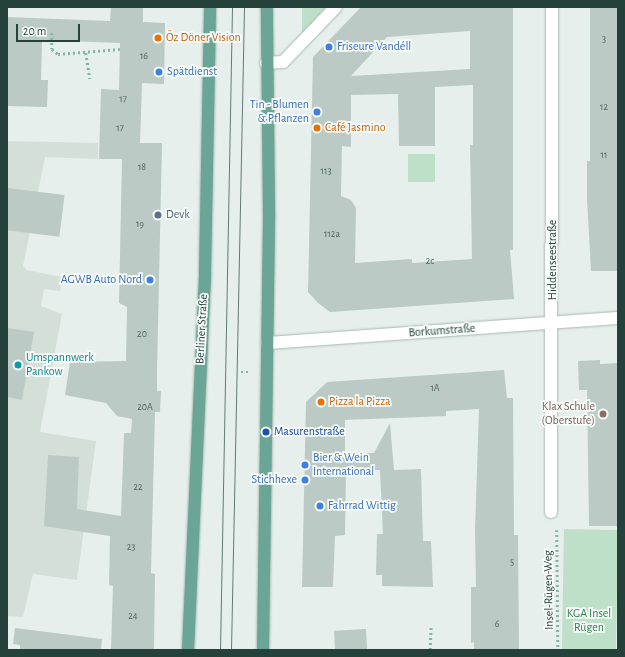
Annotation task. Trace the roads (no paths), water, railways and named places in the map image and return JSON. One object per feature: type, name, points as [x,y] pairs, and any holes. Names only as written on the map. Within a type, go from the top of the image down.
[{"type":"main road","name":"Berliner Straße","points":[[188,650],[204,272],[210,7]]},
{"type":"main road","points":[[263,650],[269,212],[266,63],[267,7]]},
{"type":"street","points":[[266,63],[283,62],[336,7]]},
{"type":"street","name":"Hiddenseestraße","points":[[552,7],[552,512]]},
{"type":"street","name":"Borkumstraße","points":[[267,343],[618,318]]},
{"type":"tram line","points":[[220,650],[232,7]]},
{"type":"tram line","points":[[231,650],[244,7]]},
{"type":"place","name":"Öz Döner Vision","points":[[158,38]]},
{"type":"place","name":"Friseure Vandéll","points":[[329,47]]},
{"type":"place","name":"Spätdienst","points":[[159,72]]},
{"type":"place","name":"Tin - Blumen & Pflanzen","points":[[317,112]]},
{"type":"place","name":"Café Jasmino","points":[[317,128]]},
{"type":"place","name":"Devk","points":[[158,215]]},
{"type":"place","name":"AGWB Auto Nord","points":[[150,280]]},
{"type":"place","name":"Umspannwerk Pankow","points":[[18,365]]},
{"type":"place","name":"Pizza la Pizza","points":[[321,402]]},
{"type":"place","name":"Klax Schule (Oberstufe)","points":[[603,414]]},
{"type":"place","name":"Masurenstraße","points":[[266,432]]},
{"type":"place","name":"Bier & Wein International","points":[[305,465]]},
{"type":"place","name":"Stichhexe","points":[[305,480]]},
{"type":"place","name":"Fahrrad Wittig","points":[[320,506]]},
{"type":"park label","name":"KGA Insel Rügen","points":[[589,621]]}]
